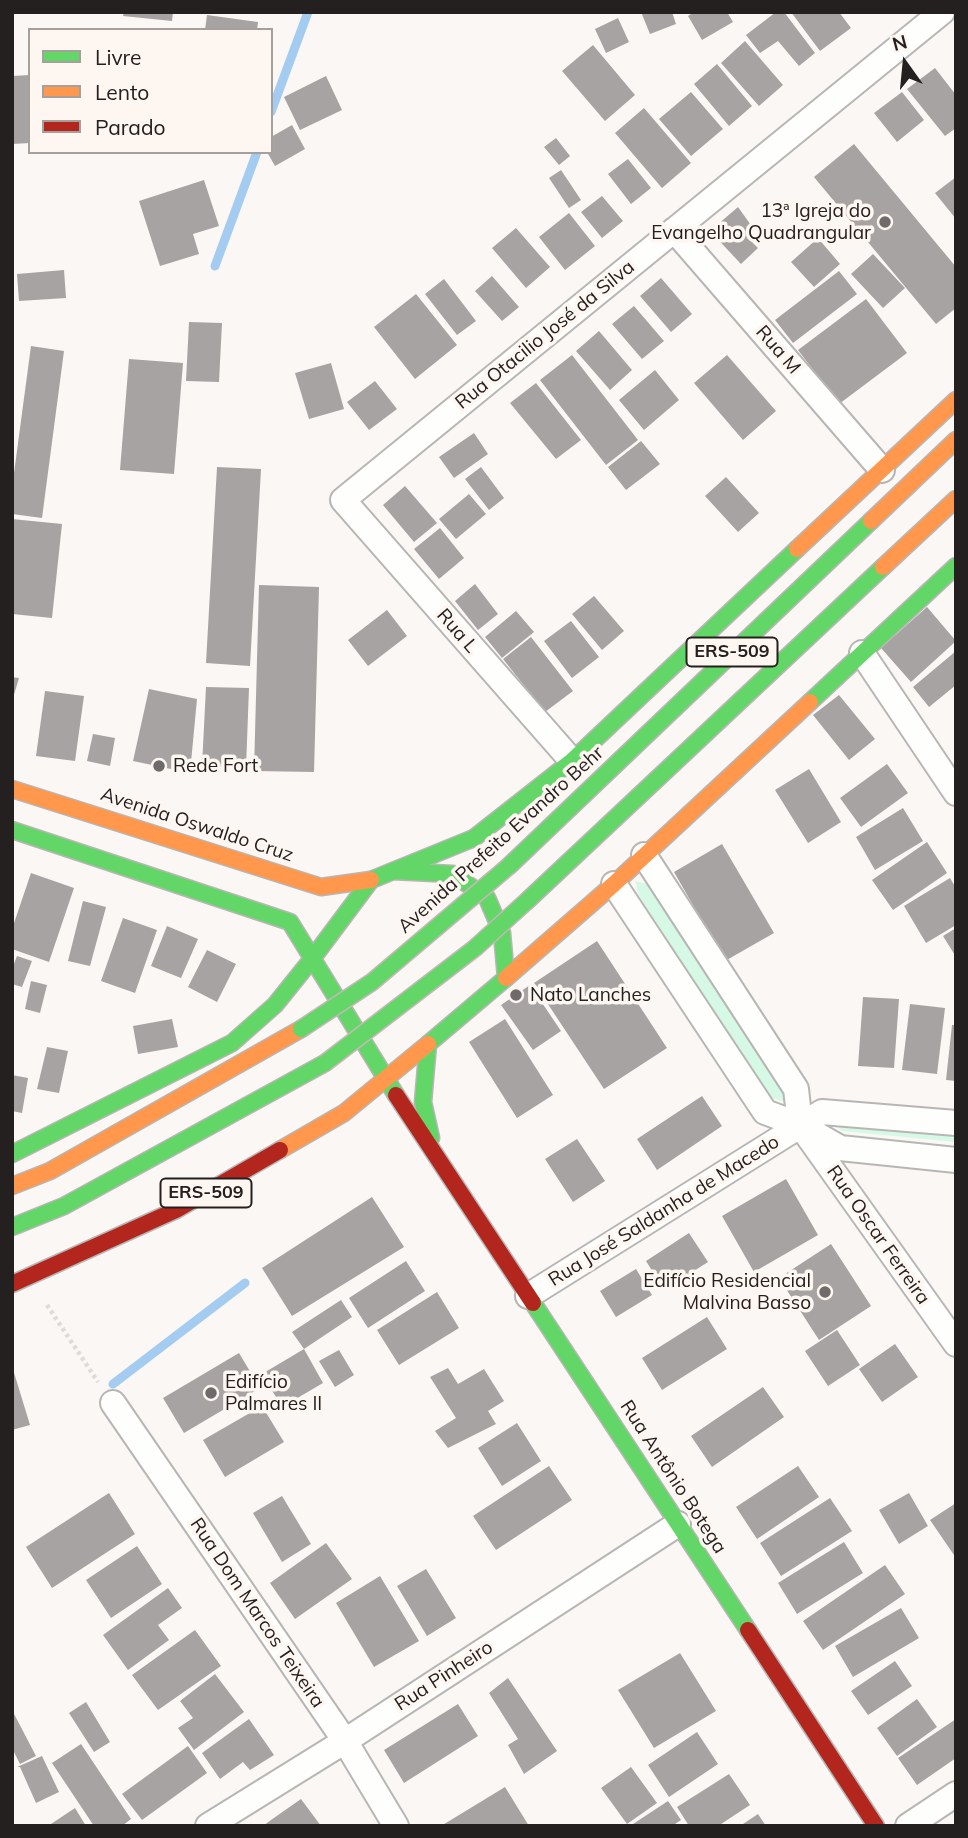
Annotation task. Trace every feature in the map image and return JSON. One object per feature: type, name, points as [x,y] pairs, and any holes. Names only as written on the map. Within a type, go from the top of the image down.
[{"type":"main road","name":"ERS-509","points":[[371,880],[474,838],[572,761],[956,400]]},
{"type":"main road","name":"Avenida Prefeito Evandro Behr","points":[[12,1186],[50,1171],[110,1138],[301,1029],[372,982],[509,866],[956,440]]},
{"type":"main road","name":"ERS-509","points":[[12,1227],[64,1206],[325,1063],[475,948],[956,499]]},
{"type":"main road","name":"ERS-509","points":[[12,1284],[176,1210],[344,1113],[614,884],[956,566]]},
{"type":"main road","name":"Avenida Oswaldo Cruz","points":[[13,793],[321,887],[371,880]]},
{"type":"main road","points":[[12,830],[289,922],[386,1079]]},
{"type":"main road","points":[[393,872],[453,874],[486,898],[502,933],[506,978]]},
{"type":"main road","points":[[12,1154],[232,1042],[275,1005],[371,880]]},
{"type":"main road","points":[[354,1026],[382,1043]]},
{"type":"main road","points":[[405,1043],[428,1044]]},
{"type":"main road","name":"Rua Antônio Botega","points":[[428,1044],[423,1102],[434,1152]]},
{"type":"main road","name":"Rua Antônio Botega","points":[[386,1079],[877,1826]]},
{"type":"street","name":"Rua Otacilio José da Silva","points":[[343,499],[942,12]]},
{"type":"street","name":"Rua M","points":[[674,230],[882,470]]},
{"type":"street","name":"Rua L","points":[[343,499],[572,761]]},
{"type":"street","points":[[862,653],[956,793]]},
{"type":"street","points":[[644,855],[796,1089],[800,1125]]},
{"type":"street","points":[[614,884],[765,1112],[800,1125],[840,1148],[956,1160]]},
{"type":"street","name":"Rua José Saldanha de Macedo","points":[[528,1296],[822,1112],[956,1123]]},
{"type":"street","name":"Rua Oscar Ferreira","points":[[800,1125],[956,1344]]},
{"type":"street","name":"Rua Dom Marcos Teixeira","points":[[113,1403],[345,1741],[396,1826]]},
{"type":"street","name":"Rua Pinheiro","points":[[208,1826],[345,1741],[678,1524]]},
{"type":"street","points":[[908,1826],[956,1794]]},
{"type":"path","points":[[32,1277],[46,1304],[113,1403]]},
{"type":"green space","points":[[635,881],[649,884],[783,1093],[785,1102],[770,1097],[639,896]]},
{"type":"green space","points":[[831,1122],[956,1131],[956,1142],[842,1131]]},
{"type":"building","points":[[124,12],[173,12],[172,21],[123,16]]},
{"type":"building","points":[[641,12],[672,12],[676,24],[650,34]]},
{"type":"building","points":[[694,12],[727,12],[733,22],[702,40],[688,16]]},
{"type":"building","points":[[776,12],[784,12],[815,53],[799,66],[778,41],[760,53],[746,35]]},
{"type":"building","points":[[791,12],[839,12],[851,28],[820,51]]},
{"type":"building","points":[[207,15],[258,22],[257,28],[205,28]]},
{"type":"building","points":[[618,18],[629,42],[606,53],[595,29]]},
{"type":"building","points":[[745,41],[783,85],[759,106],[721,63]]},
{"type":"building","points":[[593,45],[635,95],[605,121],[562,71]]},
{"type":"building","points":[[717,64],[752,106],[729,126],[694,84]]},
{"type":"building","points":[[935,68],[956,95],[956,128],[945,136],[907,89]]},
{"type":"building","points":[[28,75],[28,143],[12,144],[12,76]]},
{"type":"building","points":[[326,76],[342,110],[300,130],[284,97]]},
{"type":"building","points":[[691,92],[723,129],[691,156],[659,119]]},
{"type":"building","points":[[902,92],[924,120],[897,142],[874,113]]},
{"type":"building","points":[[644,108],[691,163],[662,188],[615,133]]},
{"type":"building","points":[[292,125],[305,149],[275,166],[268,154],[273,154],[273,136]]},
{"type":"building","points":[[556,138],[570,156],[559,165],[544,147]]},
{"type":"building","name":"13ª Igreja do Evangelho Quadrangular","points":[[854,144],[956,267],[956,308],[936,324],[814,177]]},
{"type":"building","points":[[628,159],[651,188],[631,204],[608,174]]},
{"type":"building","points":[[561,170],[581,200],[569,208],[549,178]]},
{"type":"building","points":[[956,177],[956,219],[935,193]]},
{"type":"building","points":[[204,180],[219,226],[193,234],[199,254],[160,266],[139,201]]},
{"type":"building","points":[[602,196],[623,221],[602,238],[581,212]]},
{"type":"building","points":[[738,207],[753,228],[749,239],[758,248],[741,264],[710,231]]},
{"type":"building","points":[[569,213],[595,246],[565,270],[539,237]]},
{"type":"building","points":[[516,228],[550,267],[526,288],[492,248]]},
{"type":"building","points":[[818,238],[840,264],[814,287],[791,262]]},
{"type":"building","points":[[873,254],[905,288],[883,308],[851,274]]},
{"type":"building","points":[[64,270],[66,298],[19,301],[17,274]]},
{"type":"building","points":[[839,271],[857,294],[793,343],[775,320]]},
{"type":"building","points":[[492,276],[519,307],[502,321],[475,291]]},
{"type":"building","points":[[661,278],[692,314],[671,332],[640,296]]},
{"type":"building","points":[[444,279],[476,321],[457,335],[425,294]]},
{"type":"building","points":[[416,294],[457,345],[415,379],[374,327]]},
{"type":"building","points":[[866,299],[907,353],[839,404],[798,350]]},
{"type":"building","points":[[634,306],[664,341],[642,359],[612,324]]},
{"type":"building","points":[[189,322],[222,323],[219,382],[186,381]]},
{"type":"building","points":[[599,331],[632,370],[610,390],[576,351]]},
{"type":"building","points":[[31,346],[64,351],[42,518],[12,514],[12,488]]},
{"type":"building","points":[[572,355],[638,440],[606,465],[540,380]]},
{"type":"building","points":[[727,355],[776,411],[743,440],[694,383]]},
{"type":"building","points":[[129,359],[183,363],[174,474],[120,470]]},
{"type":"building","points":[[331,363],[344,409],[309,419],[295,373]]},
{"type":"building","points":[[655,370],[679,400],[644,430],[619,400]]},
{"type":"building","points":[[375,381],[397,409],[369,430],[347,402]]},
{"type":"building","points":[[536,383],[581,440],[556,459],[510,403]]},
{"type":"building","points":[[474,433],[488,454],[454,478],[439,457]]},
{"type":"building","points":[[641,441],[660,464],[626,490],[608,467]]},
{"type":"building","points":[[217,467],[261,469],[250,666],[206,663]]},
{"type":"building","points":[[481,467],[504,498],[489,510],[465,479]]},
{"type":"building","points":[[726,477],[759,513],[738,532],[705,496]]},
{"type":"building","points":[[405,486],[437,523],[414,542],[383,505]]},
{"type":"building","points":[[469,494],[486,514],[456,539],[439,519]]},
{"type":"building","points":[[12,519],[62,524],[52,618],[12,614]]},
{"type":"building","points":[[440,528],[464,558],[439,579],[414,549]]},
{"type":"building","points":[[475,584],[498,614],[478,630],[455,601]]},
{"type":"building","points":[[259,585],[319,587],[314,772],[254,771]]},
{"type":"building","points":[[594,596],[624,631],[602,650],[572,614]]},
{"type":"building","points":[[927,607],[956,641],[911,682],[881,648]]},
{"type":"building","points":[[387,610],[407,636],[368,666],[348,640]]},
{"type":"building","points":[[516,611],[534,632],[502,658],[485,637]]},
{"type":"building","points":[[571,621],[599,657],[572,678],[544,641]]},
{"type":"building","points":[[531,637],[573,691],[545,712],[503,659]]},
{"type":"building","points":[[956,651],[956,685],[929,707],[913,687]]},
{"type":"building","points":[[12,677],[19,678],[13,698],[12,698]]},
{"type":"building","points":[[206,687],[249,688],[246,768],[202,766]]},
{"type":"building","points":[[149,689],[197,699],[190,773],[133,761]]},
{"type":"building","points":[[45,691],[84,696],[75,761],[36,756]]},
{"type":"building","points":[[839,695],[875,739],[849,760],[813,715]]},
{"type":"building","points":[[93,734],[115,738],[110,766],[87,761]]},
{"type":"building","points":[[887,764],[908,793],[861,827],[840,798]]},
{"type":"building","points":[[809,769],[841,822],[808,843],[775,790]]},
{"type":"building","points":[[903,808],[923,841],[875,870],[856,837]]},
{"type":"building","points":[[927,842],[947,873],[893,910],[872,880]]},
{"type":"building","points":[[722,844],[774,933],[725,961],[674,872]]},
{"type":"building","points":[[31,873],[74,888],[49,962],[12,949],[12,929]]},
{"type":"building","points":[[950,878],[956,888],[956,925],[926,943],[904,906]]},
{"type":"building","points":[[83,901],[106,907],[90,966],[68,961]]},
{"type":"building","points":[[123,918],[157,930],[135,993],[101,981]]},
{"type":"building","points":[[167,926],[198,939],[181,978],[151,966]]},
{"type":"building","points":[[956,928],[956,957],[943,936]]},
{"type":"building","points":[[597,941],[667,1048],[604,1089],[534,983]]},
{"type":"building","points":[[207,950],[236,964],[217,1002],[188,987]]},
{"type":"building","points":[[17,956],[32,961],[22,987],[12,984],[12,969]]},
{"type":"building","points":[[31,981],[47,985],[40,1013],[25,1009]]},
{"type":"building","points":[[530,985],[561,1031],[533,1050],[501,1005]]},
{"type":"building","points":[[863,997],[899,999],[894,1068],[858,1066]]},
{"type":"building","points":[[910,1004],[945,1008],[937,1074],[902,1070]]},
{"type":"building","points":[[172,1019],[178,1047],[138,1054],[133,1026]]},
{"type":"building","points":[[505,1019],[553,1095],[517,1118],[469,1042]]},
{"type":"building","points":[[952,1025],[956,1025],[956,1081],[946,1080]]},
{"type":"building","points":[[47,1047],[68,1051],[59,1093],[37,1089]]},
{"type":"building","points":[[12,1075],[28,1078],[22,1113],[12,1111]]},
{"type":"building","points":[[702,1096],[722,1126],[657,1170],[637,1139]]},
{"type":"building","points":[[577,1139],[605,1181],[573,1202],[545,1159]]},
{"type":"building","points":[[786,1179],[818,1235],[754,1272],[722,1216]]},
{"type":"building","points":[[372,1197],[404,1247],[292,1316],[262,1268]]},
{"type":"building","points":[[689,1233],[708,1262],[664,1290],[646,1261]]},
{"type":"building","name":"Edifício Residencial Malvina Basso","points":[[831,1244],[871,1306],[819,1340],[779,1278]]},
{"type":"building","points":[[406,1261],[425,1291],[368,1328],[349,1298]]},
{"type":"building","points":[[636,1269],[652,1295],[616,1317],[600,1291]]},
{"type":"building","points":[[437,1292],[459,1328],[399,1365],[377,1330]]},
{"type":"building","points":[[341,1300],[352,1317],[304,1349],[292,1332]]},
{"type":"building","points":[[707,1317],[727,1349],[662,1390],[642,1358]]},
{"type":"building","points":[[837,1330],[860,1365],[828,1386],[805,1351]]},
{"type":"building","points":[[895,1344],[918,1377],[882,1402],[859,1369]]},
{"type":"building","points":[[304,1349],[323,1383],[282,1407],[262,1374]]},
{"type":"building","points":[[339,1350],[354,1375],[335,1387],[319,1361]]},
{"type":"building","name":"Edifício Palmares II","points":[[239,1353],[260,1388],[184,1433],[163,1398]]},
{"type":"building","points":[[12,1366],[30,1425],[12,1430]]},
{"type":"building","points":[[448,1368],[458,1384],[484,1369],[504,1401],[488,1411],[496,1424],[448,1448],[435,1431],[456,1418],[430,1377]]},
{"type":"building","points":[[763,1387],[784,1417],[712,1467],[691,1436]]},
{"type":"building","points":[[262,1406],[284,1442],[225,1477],[203,1440]]},
{"type":"building","points":[[517,1423],[541,1461],[502,1486],[478,1448]]},
{"type":"building","points":[[549,1466],[572,1500],[496,1550],[473,1516]]},
{"type":"building","points":[[798,1466],[819,1497],[757,1539],[736,1507]]},
{"type":"building","points":[[109,1493],[135,1534],[52,1588],[26,1547]]},
{"type":"building","points":[[909,1493],[928,1526],[899,1544],[879,1510]]},
{"type":"building","points":[[282,1496],[311,1544],[282,1562],[253,1513]]},
{"type":"building","points":[[830,1498],[852,1531],[781,1576],[760,1543]]},
{"type":"building","points":[[956,1503],[956,1558],[930,1520]]},
{"type":"building","points":[[844,1542],[863,1573],[797,1614],[778,1583]]},
{"type":"building","points":[[326,1543],[352,1579],[295,1619],[270,1583]]},
{"type":"building","points":[[137,1546],[162,1584],[111,1618],[86,1580]]},
{"type":"building","points":[[885,1565],[905,1594],[823,1650],[803,1621]]},
{"type":"building","points":[[426,1569],[456,1618],[427,1636],[397,1586]]},
{"type":"building","points":[[380,1576],[419,1641],[374,1667],[336,1603]]},
{"type":"building","points":[[168,1588],[182,1608],[158,1625],[169,1640],[128,1670],[103,1635]]},
{"type":"building","points":[[901,1608],[919,1638],[853,1677],[835,1646]]},
{"type":"building","points":[[195,1630],[221,1666],[158,1710],[132,1675]]},
{"type":"building","points":[[680,1653],[716,1711],[654,1748],[618,1690]]},
{"type":"building","points":[[895,1661],[912,1686],[868,1715],[851,1691]]},
{"type":"building","points":[[215,1674],[244,1712],[194,1750],[178,1728],[193,1718],[180,1701]]},
{"type":"building","points":[[508,1678],[557,1751],[524,1774],[508,1745],[518,1739],[489,1693]]},
{"type":"building","points":[[917,1699],[937,1727],[897,1756],[877,1728]]},
{"type":"building","points":[[86,1702],[110,1742],[94,1752],[69,1713]]},
{"type":"building","points":[[458,1704],[478,1736],[404,1783],[384,1750]]},
{"type":"building","points":[[12,1710],[36,1756],[20,1764],[12,1748]]},
{"type":"building","points":[[249,1719],[274,1755],[250,1770],[243,1762],[220,1779],[202,1753]]},
{"type":"building","points":[[956,1719],[956,1758],[917,1785],[898,1758]]},
{"type":"building","points":[[697,1732],[718,1764],[669,1797],[648,1765]]},
{"type":"building","points":[[81,1744],[131,1819],[122,1826],[94,1826],[52,1763]]},
{"type":"building","points":[[188,1746],[207,1773],[142,1820],[122,1794]]},
{"type":"building","points":[[42,1756],[59,1792],[36,1803],[20,1767],[17,1767]]},
{"type":"building","points":[[631,1767],[657,1803],[627,1824],[601,1788]]},
{"type":"building","points":[[729,1774],[750,1805],[718,1826],[689,1826],[677,1807]]},
{"type":"building","points":[[505,1787],[529,1826],[441,1826]]},
{"type":"building","points":[[301,1799],[321,1826],[263,1826],[271,1820]]},
{"type":"building","points":[[668,1801],[681,1820],[672,1826],[630,1826]]},
{"type":"building","points":[[75,1808],[86,1826],[48,1826]]},
{"type":"building","points":[[758,1814],[766,1826],[740,1826]]},
{"type":"waterway","points":[[273,107],[308,12]]},
{"type":"waterway","points":[[215,266],[256,154]]},
{"type":"waterway","points":[[113,1384],[245,1283]]},
{"type":"traffic: fast","points":[[509,866],[871,521]]},
{"type":"traffic: fast","points":[[393,871],[474,838],[572,761],[797,549]]},
{"type":"traffic: fast","points":[[810,702],[956,566]]},
{"type":"traffic: fast","points":[[528,900],[883,567]]},
{"type":"traffic: fast","points":[[12,830],[290,922],[396,1095]]},
{"type":"traffic: fast","points":[[301,1029],[372,982],[509,866]]},
{"type":"traffic: fast","points":[[312,959],[371,880],[393,871],[453,874],[487,898],[502,933],[506,978],[428,1044]]},
{"type":"traffic: fast","points":[[325,1063],[475,948],[528,900]]},
{"type":"traffic: fast","points":[[12,1154],[232,1043],[275,1005],[312,959]]},
{"type":"traffic: fast","points":[[428,1044],[423,1102],[431,1138]]},
{"type":"traffic: fast","points":[[12,1227],[64,1206],[325,1063]]},
{"type":"traffic: fast","points":[[533,1303],[748,1630]]},
{"type":"traffic: slow","points":[[797,549],[956,400]]},
{"type":"traffic: slow","points":[[871,521],[956,440]]},
{"type":"traffic: slow","points":[[883,567],[956,499]]},
{"type":"traffic: slow","points":[[506,978],[614,884],[810,702]]},
{"type":"traffic: slow","points":[[12,789],[321,887],[371,880]]},
{"type":"traffic: slow","points":[[12,1186],[50,1171],[301,1029]]},
{"type":"traffic: slow","points":[[280,1150],[344,1113],[428,1044]]},
{"type":"traffic: jam","points":[[396,1095],[533,1303]]},
{"type":"traffic: jam","points":[[12,1284],[176,1210],[280,1150]]},
{"type":"traffic: jam","points":[[748,1630],[876,1826]]},
{"type":"place","name":"13ª Igreja do Evangelho Quadrangular","points":[[885,222]]},
{"type":"place","name":"Rede Fort","points":[[159,766]]},
{"type":"place","name":"Nato Lanches","points":[[516,995]]},
{"type":"place","name":"Edifício Residencial Malvina Basso","points":[[825,1292]]},
{"type":"place","name":"Edifício Palmares II","points":[[211,1393]]}]
